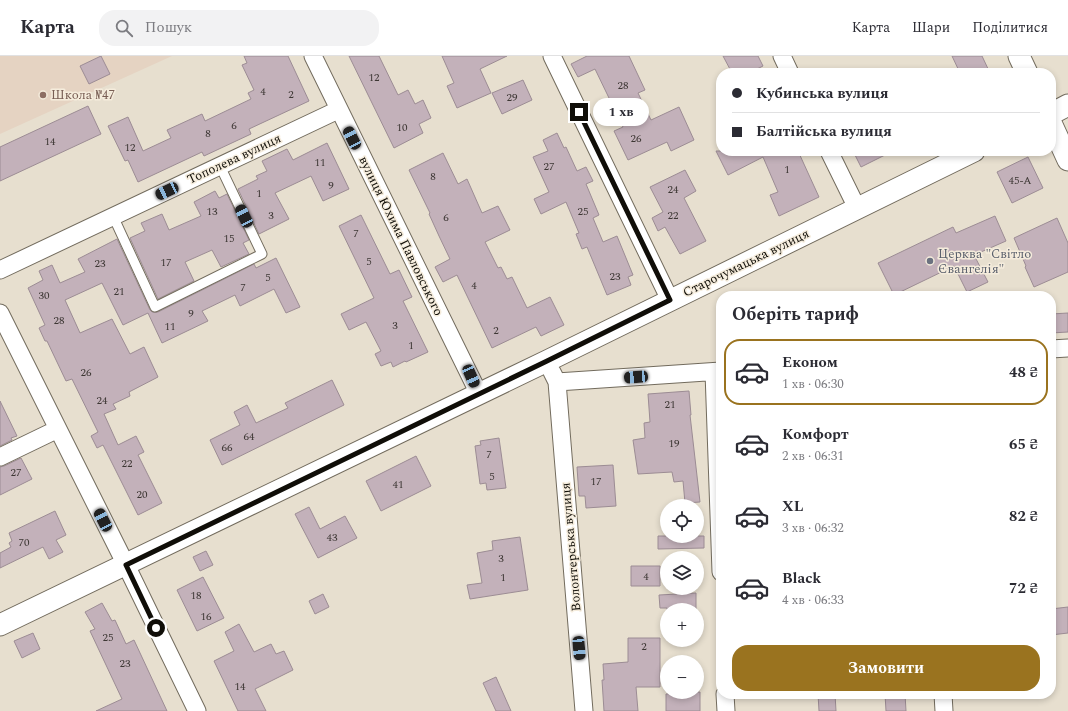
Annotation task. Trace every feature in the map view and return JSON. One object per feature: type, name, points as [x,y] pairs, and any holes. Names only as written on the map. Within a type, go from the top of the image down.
[{"type":"street","name":"вулиця Юхима Павловського","points":[[312,56],[479,394]]},
{"type":"street","points":[[552,56],[670,300]]},
{"type":"street","points":[[782,56],[788,68]]},
{"type":"street","points":[[1019,56],[1025,68]]},
{"type":"street","points":[[1056,111],[1068,105]]},
{"type":"street","name":"Тополева вулиця","points":[[0,270],[338,110]]},
{"type":"street","points":[[1056,134],[1068,160]]},
{"type":"street","points":[[831,156],[857,208]]},
{"type":"street","name":"Старочумацька вулиця","points":[[0,626],[547,361],[964,156]]},
{"type":"street","points":[[0,313],[197,711]]},
{"type":"street","points":[[1056,349],[1068,348]]},
{"type":"street","points":[[547,361],[557,382],[716,371]]},
{"type":"street","name":"Волонтерська вулиця","points":[[557,382],[584,711]]},
{"type":"street","points":[[0,457],[58,429]]},
{"type":"street","points":[[725,699],[726,711]]},
{"type":"street","points":[[944,699],[944,711]]},
{"type":"lane","points":[[113,216],[155,307],[262,254],[220,166]]},
{"type":"shaded area","name":"Школа №47","points":[[0,56],[172,56],[0,134]]},
{"type":"building","points":[[101,56],[110,74],[89,84],[80,66]]},
{"type":"building","points":[[244,56],[288,56],[309,101],[249,129],[251,134],[204,156],[202,152],[138,182],[128,160],[125,161],[108,126],[128,117],[143,151],[171,138],[167,130],[202,114],[205,121],[251,99],[248,93],[254,90],[242,65],[247,63]]},
{"type":"building","points":[[349,56],[379,56],[398,95],[408,90],[415,104],[423,100],[431,118],[419,124],[423,133],[394,148]]},
{"type":"building","points":[[442,56],[507,56],[480,69],[491,93],[457,108],[447,86],[454,83]]},
{"type":"building","points":[[587,56],[629,56],[645,90],[638,93],[651,120],[679,107],[694,140],[671,151],[667,142],[628,160],[614,131],[623,127],[595,69],[578,77],[571,64]]},
{"type":"building","points":[[723,56],[758,56],[763,66],[759,68],[729,68]]},
{"type":"building","points":[[952,56],[982,56],[988,68],[958,68]]},
{"type":"building","points":[[523,80],[532,100],[502,114],[492,93]]},
{"type":"building","points":[[88,106],[101,134],[0,181],[0,147]]},
{"type":"building","points":[[557,133],[564,148],[566,147],[577,171],[586,167],[593,181],[586,184],[599,215],[593,218],[603,242],[617,236],[633,275],[628,277],[631,285],[607,295],[587,247],[582,249],[576,234],[579,233],[566,202],[541,214],[534,199],[549,192],[533,157],[548,151],[543,140]]},
{"type":"building","points":[[327,143],[349,189],[323,201],[311,176],[275,193],[289,219],[259,234],[238,189],[258,179],[256,176],[267,171],[262,161],[287,149],[293,160]]},
{"type":"building","points":[[443,153],[458,184],[467,179],[482,213],[498,206],[510,230],[485,242],[498,268],[501,267],[507,279],[512,277],[527,308],[550,297],[564,325],[541,336],[536,327],[492,348],[457,275],[443,282],[435,267],[450,259],[409,170]]},
{"type":"building","points":[[718,156],[800,156],[819,197],[779,216],[770,195],[778,192],[763,157],[728,175]]},
{"type":"building","points":[[856,156],[883,156],[861,167]]},
{"type":"building","points":[[1028,157],[1043,188],[1012,203],[997,172]]},
{"type":"building","points":[[685,170],[696,191],[684,198],[706,241],[680,254],[665,227],[658,231],[652,218],[663,212],[650,187]]},
{"type":"building","points":[[215,191],[219,198],[227,194],[249,240],[243,243],[249,254],[221,267],[212,250],[185,262],[194,281],[158,299],[130,238],[145,231],[141,223],[162,214],[169,230],[201,216],[194,202]]},
{"type":"building","points":[[361,215],[390,274],[399,270],[412,297],[403,301],[428,352],[393,367],[391,362],[381,366],[375,354],[381,351],[366,322],[349,330],[341,314],[374,298],[339,226]]},
{"type":"building","name":"Церква \"Світло Євангелія\"","points":[[995,216],[1006,241],[974,255],[988,282],[966,291],[954,266],[902,291],[892,291],[878,263],[953,227],[956,233]]},
{"type":"building","points":[[1057,218],[1068,243],[1068,272],[1034,287],[1014,238]]},
{"type":"building","points":[[117,239],[152,312],[158,312],[254,264],[256,268],[276,258],[300,307],[286,313],[274,289],[240,306],[235,295],[202,311],[208,321],[162,343],[148,313],[123,325],[102,283],[65,300],[80,333],[112,319],[130,354],[144,347],[158,377],[129,392],[130,396],[113,404],[116,409],[104,414],[118,445],[136,436],[144,452],[138,455],[162,503],[138,515],[103,445],[97,448],[91,436],[98,432],[72,379],[66,381],[47,341],[45,341],[39,328],[45,325],[28,288],[43,280],[39,271],[52,265],[60,283],[85,272],[78,259]]},
{"type":"building","points":[[1068,313],[1068,332],[1056,333],[1056,314]]},
{"type":"building","points":[[332,380],[344,405],[222,465],[210,440],[240,425],[234,412],[247,405],[256,423],[288,408],[285,403]]},
{"type":"building","points":[[689,391],[690,415],[700,499],[685,499],[683,481],[674,482],[672,472],[638,474],[633,440],[645,438],[644,423],[650,422],[648,394]]},
{"type":"building","points":[[0,401],[17,436],[11,438],[12,440],[0,446]]},
{"type":"building","points":[[499,438],[506,488],[487,490],[486,483],[480,484],[475,446],[481,445],[480,441]]},
{"type":"building","points":[[416,456],[431,486],[381,511],[366,481]]},
{"type":"building","points":[[21,458],[32,479],[0,495],[0,467]]},
{"type":"building","points":[[613,465],[616,506],[586,508],[585,496],[579,496],[577,467]]},
{"type":"building","points":[[309,507],[320,529],[345,516],[357,538],[318,558],[295,514]]},
{"type":"building","points":[[55,511],[66,535],[56,540],[63,552],[49,559],[43,547],[0,568],[0,553],[11,547],[9,543],[12,541],[9,533]]},
{"type":"building","points":[[658,536],[660,536],[660,543],[704,543],[704,548],[658,549]]},
{"type":"building","points":[[520,537],[528,590],[470,599],[467,585],[482,583],[477,553],[493,550],[492,541]]},
{"type":"building","points":[[206,551],[213,565],[200,571],[193,557]]},
{"type":"building","points":[[631,566],[660,566],[660,586],[631,586]]},
{"type":"building","points":[[203,577],[224,618],[197,631],[177,590]]},
{"type":"building","points":[[323,594],[329,607],[315,614],[309,601]]},
{"type":"building","points":[[659,595],[696,595],[696,603],[660,603],[660,608]]},
{"type":"building","points":[[102,603],[112,621],[115,620],[126,644],[134,640],[167,711],[96,711],[122,699],[90,631],[95,629],[85,612]]},
{"type":"building","points":[[1068,607],[1068,633],[1056,634],[1056,608]]},
{"type":"building","points":[[239,624],[254,652],[271,644],[276,654],[284,651],[293,670],[255,689],[266,711],[238,711],[214,661],[234,651],[225,632]]},
{"type":"building","points":[[33,633],[40,649],[22,658],[14,641]]},
{"type":"building","points":[[628,638],[660,638],[660,687],[636,687],[638,711],[604,711],[602,680],[604,680],[603,664],[628,662]]},
{"type":"building","points":[[496,677],[511,711],[496,711],[483,683]]},
{"type":"building","points":[[666,699],[700,699],[700,711],[666,711]]},
{"type":"building","points":[[818,699],[835,699],[836,711],[819,711]]},
{"type":"building","points":[[885,699],[905,699],[906,711],[886,711]]},
{"type":"place","name":"Школа №47","points":[[43,95]]},
{"type":"place","name":"Церква \"Світло Євангелія\"","points":[[930,261]]},
{"type":"route","points":[[156,628],[126,565],[670,300],[579,112]]}]
